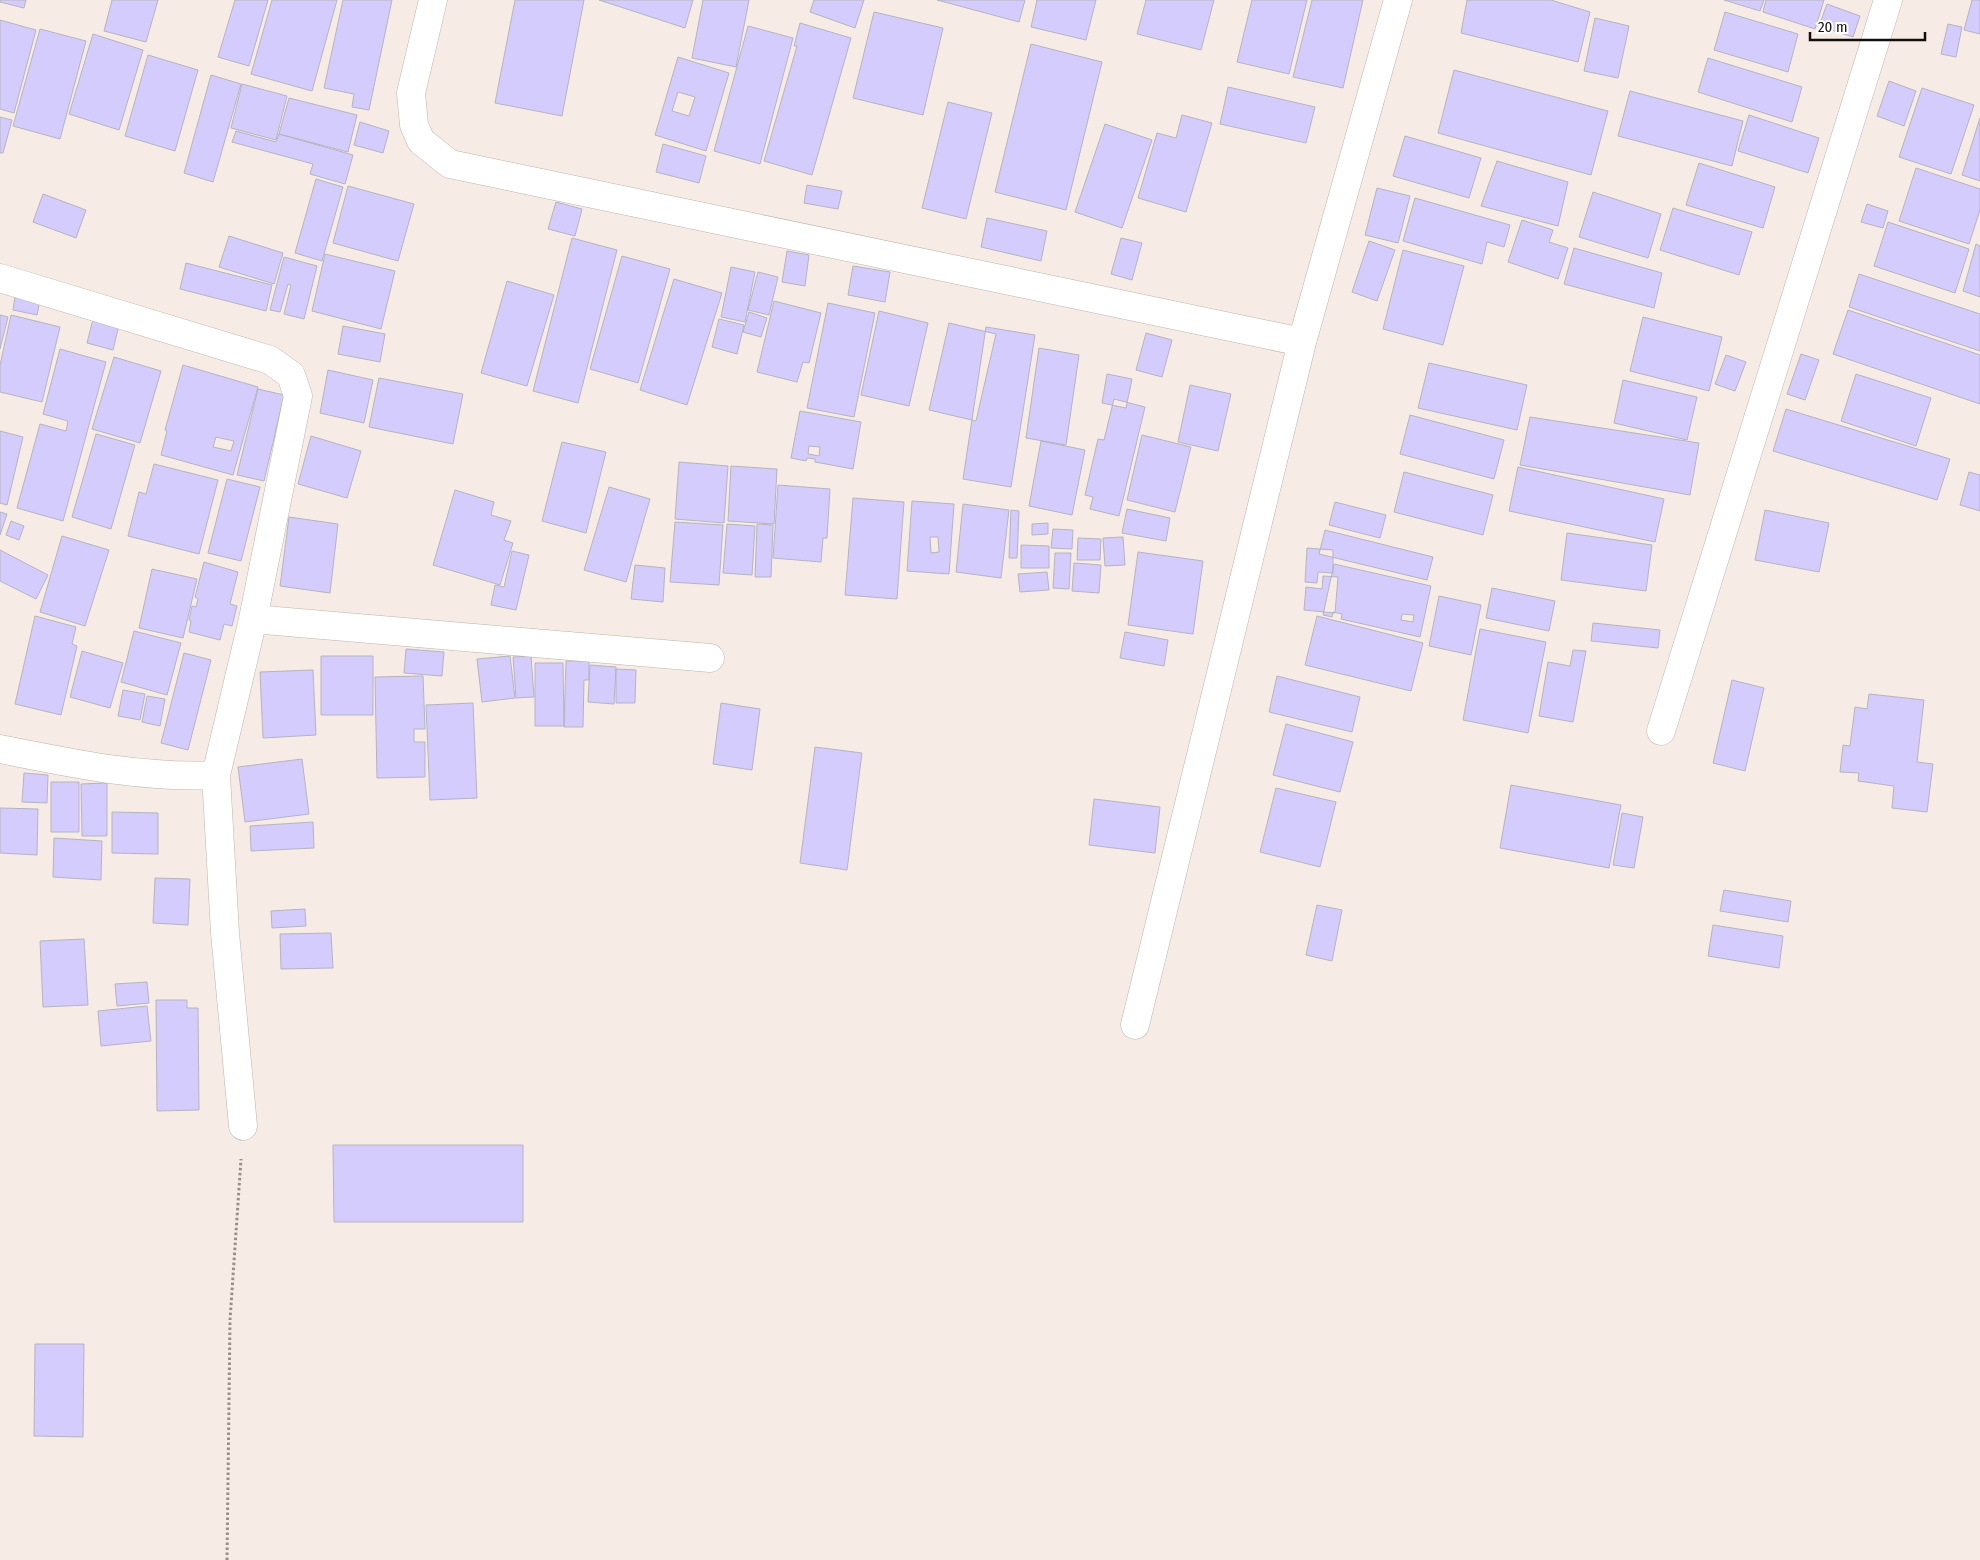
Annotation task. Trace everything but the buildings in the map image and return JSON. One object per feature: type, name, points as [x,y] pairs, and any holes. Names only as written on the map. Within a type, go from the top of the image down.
[{"type":"street","points":[[433,0],[411,94],[414,124],[421,141],[450,164],[1302,342]]},
{"type":"street","points":[[1135,1025],[1302,342],[1398,0]]},
{"type":"street","points":[[1661,731],[1888,0]]},
{"type":"street","points":[[0,278],[270,360],[291,375],[298,396],[253,619],[216,774],[225,934],[243,1126]]},
{"type":"street","points":[[253,619],[710,658]]},
{"type":"street","points":[[0,750],[122,772],[191,776],[216,774]]},
{"type":"path","points":[[227,1560],[230,1320],[243,1126]]}]
